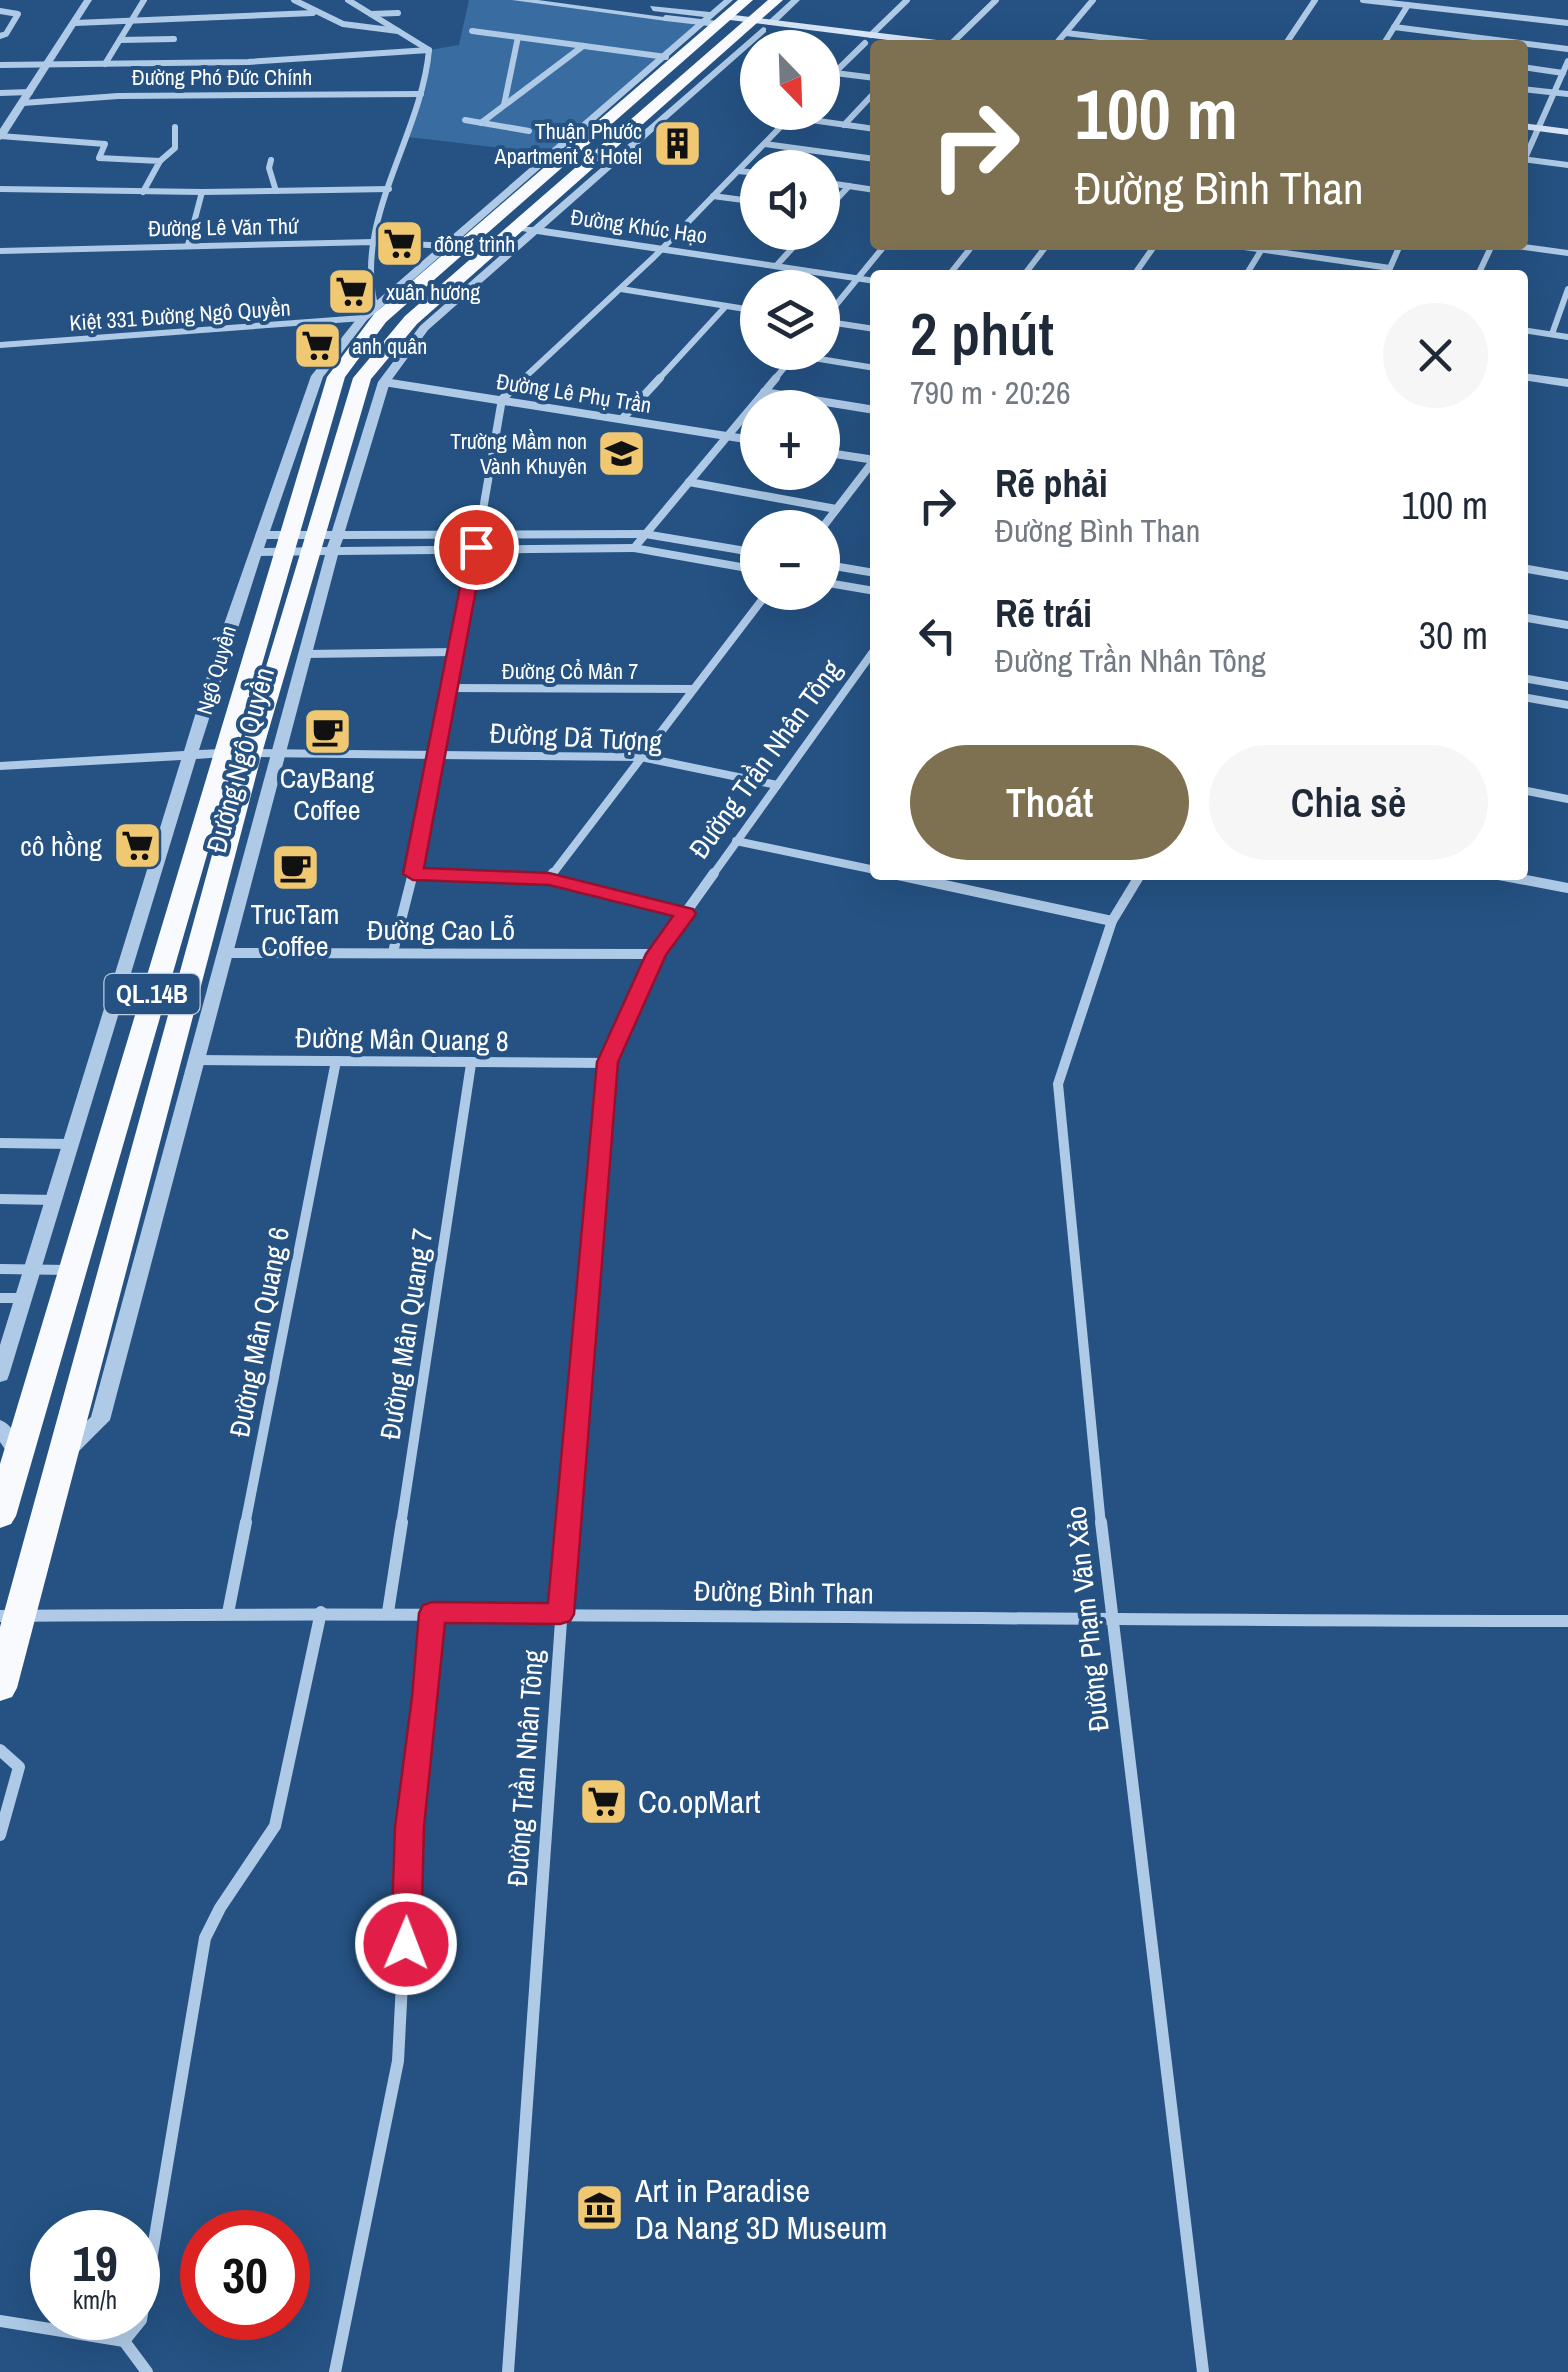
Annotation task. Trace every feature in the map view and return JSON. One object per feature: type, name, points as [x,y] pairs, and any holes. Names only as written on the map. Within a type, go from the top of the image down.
[{"type":"highway","name":"Ngô Quyền","points":[[61,1457],[251,753],[277,541],[336,377],[372,314],[715,20],[746,0]]},
{"type":"highway","name":"Ngô Quyền","points":[[0,1516],[70,1270],[325,542],[362,378],[411,320],[524,229],[758,25],[776,0]]},
{"type":"highway","name":"QL.14B","points":[[0,1688],[10,1616],[61,1457]]},
{"type":"main road","points":[[715,20],[882,40]]},
{"type":"main road","points":[[1528,117],[1568,132]]},
{"type":"main road","points":[[1528,125],[1568,121]]},
{"type":"street","points":[[0,136],[88,0]]},
{"type":"street","name":"Đường Phó Đức Chính","points":[[105,64],[144,0]]},
{"type":"street","points":[[294,0],[360,32],[399,30]]},
{"type":"street","points":[[348,0],[429,50],[422,94],[373,242],[372,314]]},
{"type":"street","points":[[516,0],[715,20]]},
{"type":"street","points":[[582,0],[715,20]]},
{"type":"street","name":"Đường Ngô Quyền","points":[[0,1374],[256,552],[277,541],[317,376],[372,314],[666,57],[715,20],[729,0]]},
{"type":"street","points":[[758,25],[796,0]]},
{"type":"street","points":[[840,68],[907,0]]},
{"type":"street","points":[[957,40],[996,0]]},
{"type":"street","points":[[1059,40],[1093,0]]},
{"type":"street","points":[[1288,40],[1314,0]]},
{"type":"street","points":[[1363,0],[1492,11],[1568,23]]},
{"type":"street","points":[[1386,40],[1408,5]]},
{"type":"street","points":[[0,11],[18,14],[6,34],[0,36]]},
{"type":"street","points":[[370,14],[398,12]]},
{"type":"street","points":[[75,23],[314,13]]},
{"type":"street","points":[[1394,28],[1493,40]]},
{"type":"street","points":[[472,31],[666,57]]},
{"type":"street","points":[[1066,33],[1124,40]]},
{"type":"street","points":[[504,106],[518,37]]},
{"type":"street","points":[[120,40],[174,39]]},
{"type":"street","points":[[1528,44],[1568,49]]},
{"type":"street","points":[[481,123],[583,46]]},
{"type":"street","name":"Đường Phó Đức Chính","points":[[0,64],[248,62],[429,50]]},
{"type":"street","points":[[1528,151],[1568,61]]},
{"type":"street","points":[[1528,68],[1563,72]]},
{"type":"street","points":[[840,74],[870,77]]},
{"type":"street","points":[[1528,89],[1568,94]]},
{"type":"street","points":[[0,93],[30,92]]},
{"type":"street","name":"Đường Phó Đức Chính","points":[[23,103],[118,96],[422,94]]},
{"type":"street","points":[[844,125],[870,101]]},
{"type":"street","points":[[464,120],[529,131]]},
{"type":"street","points":[[840,124],[870,128]]},
{"type":"street","points":[[143,192],[160,161],[176,146],[175,126]]},
{"type":"street","points":[[393,952],[413,874],[502,399],[662,250],[778,130]]},
{"type":"street","points":[[0,136],[105,144],[99,158],[160,161]]},
{"type":"street","points":[[765,144],[870,158]]},
{"type":"street","points":[[271,160],[268,168],[276,190]]},
{"type":"street","points":[[1528,161],[1568,165]]},
{"type":"street","points":[[840,185],[870,189]]},
{"type":"street","points":[[840,195],[849,186]]},
{"type":"street","points":[[0,189],[389,189]]},
{"type":"street","points":[[188,245],[202,192]]},
{"type":"street","points":[[713,196],[740,200]]},
{"type":"street","name":"Đường Ngô Quyền","points":[[61,1457],[100,1420],[225,953],[251,753],[305,654],[325,542],[384,382],[424,328],[524,229]]},
{"type":"street","name":"Đường Khúc Hạo","points":[[524,229],[870,280]]},
{"type":"street","name":"Đường Lê Văn Thứ","points":[[0,251],[373,242],[447,246]]},
{"type":"street","points":[[1528,247],[1568,253]]},
{"type":"street","points":[[776,266],[790,250]]},
{"type":"street","points":[[840,300],[881,250]]},
{"type":"street","points":[[952,270],[969,250]]},
{"type":"street","points":[[1028,270],[1044,250]]},
{"type":"street","points":[[1249,270],[1262,250],[1377,270]]},
{"type":"street","points":[[621,289],[740,308]]},
{"type":"street","points":[[1552,334],[1568,292]]},
{"type":"street","points":[[623,418],[726,306]]},
{"type":"street","name":"Kiệt 331 Đường Ngô Quyền","points":[[0,346],[372,314]]},
{"type":"street","points":[[840,324],[870,328]]},
{"type":"street","points":[[1528,331],[1568,337]]},
{"type":"street","points":[[840,362],[870,367]]},
{"type":"street","points":[[766,390],[783,370]]},
{"type":"street","points":[[1528,377],[1568,383]]},
{"type":"street","name":"Đường Lê Phụ Trần","points":[[384,382],[740,438]]},
{"type":"street","points":[[840,404],[870,409]]},
{"type":"street","points":[[634,548],[740,420]]},
{"type":"street","points":[[840,455],[870,459]]},
{"type":"street","points":[[690,482],[836,509],[870,466]]},
{"type":"street","points":[[256,552],[277,541],[645,534],[740,549]]},
{"type":"street","points":[[477,540],[634,548],[740,567]]},
{"type":"street","points":[[840,567],[870,572]]},
{"type":"street","points":[[1528,569],[1568,576]]},
{"type":"street","points":[[840,585],[870,590]]},
{"type":"street","points":[[549,879],[754,610]]},
{"type":"street","points":[[1528,618],[1568,625]]},
{"type":"street","points":[[305,654],[455,652]]},
{"type":"street","name":"Đường Trần Nhân Tông","points":[[508,2372],[560,1614],[608,1062],[656,954],[870,656]]},
{"type":"street","points":[[864,666],[870,667]]},
{"type":"street","points":[[1528,679],[1568,686]]},
{"type":"street","name":"Đường Cổ Mân 7","points":[[448,688],[693,689]]},
{"type":"street","points":[[1528,698],[1568,705]]},
{"type":"street","points":[[0,766],[251,753]]},
{"type":"street","name":"Đường Dã Tượng","points":[[251,753],[640,757],[777,785]]},
{"type":"street","points":[[1528,791],[1568,799]]},
{"type":"street","points":[[736,842],[870,869]]},
{"type":"street","points":[[413,874],[549,879],[686,914]]},
{"type":"street","points":[[923,880],[1112,921]]},
{"type":"street","points":[[948,885],[951,880]]},
{"type":"street","name":"Đường Phạm Văn Xảo","points":[[1137,880],[1112,921],[1058,1084],[1111,1621],[1204,2372]]},
{"type":"street","points":[[1526,880],[1568,888]]},
{"type":"street","name":"Đường Cao Lỗ","points":[[225,953],[656,954]]},
{"type":"street","name":"Đường Mân Quang 8","points":[[196,1060],[608,1062]]},
{"type":"street","name":"Đường Mân Quang 6","points":[[228,1613],[336,1060]]},
{"type":"street","name":"Đường Mân Quang 7","points":[[388,1612],[470,1064]]},
{"type":"street","points":[[0,1144],[70,1144]]},
{"type":"street","points":[[0,1199],[53,1200]]},
{"type":"street","points":[[0,1269],[70,1270]]},
{"type":"street","points":[[0,1298],[24,1298]]},
{"type":"street","points":[[0,1427],[18,1453]]},
{"type":"street","points":[[124,2341],[141,2320],[205,1938],[222,1902],[259,1857],[275,1826],[321,1612]]},
{"type":"street","name":"Đường Bình Than","points":[[10,1616],[388,1612],[1111,1621],[1568,1620]]},
{"type":"street","points":[[335,2372],[398,2061],[410,1827],[432,1613]]},
{"type":"street","points":[[0,1750],[19,1767],[0,1834]]},
{"type":"street","points":[[0,2322],[124,2341],[147,2372]]},
{"type":"shaded area","points":[[469,0],[516,0],[704,22],[553,154],[408,137],[429,50],[459,45]]},
{"type":"place","name":"Thuận Phước Apartment & Hotel","points":[[677,144]]},
{"type":"place","name":"đông trình","points":[[399,244]]},
{"type":"place","name":"xuân hương","points":[[351,292]]},
{"type":"place","name":"anh quân","points":[[317,346]]},
{"type":"place","name":"Trường Mầm non Vành Khuyên","points":[[622,454]]},
{"type":"place","name":"CayBang Coffee","points":[[327,731]]},
{"type":"place","name":"cô hồng","points":[[137,846]]},
{"type":"place","name":"TrucTam Coffee","points":[[295,867]]},
{"type":"place","name":"Co.opMart","points":[[603,1801]]},
{"type":"place","name":"Art in Paradise Da Nang 3D Museum","points":[[600,2208]]},
{"type":"route","points":[[406,1944],[410,1827],[432,1613],[560,1614],[608,1062],[656,954],[686,914],[549,879],[413,874],[476,547]]}]
